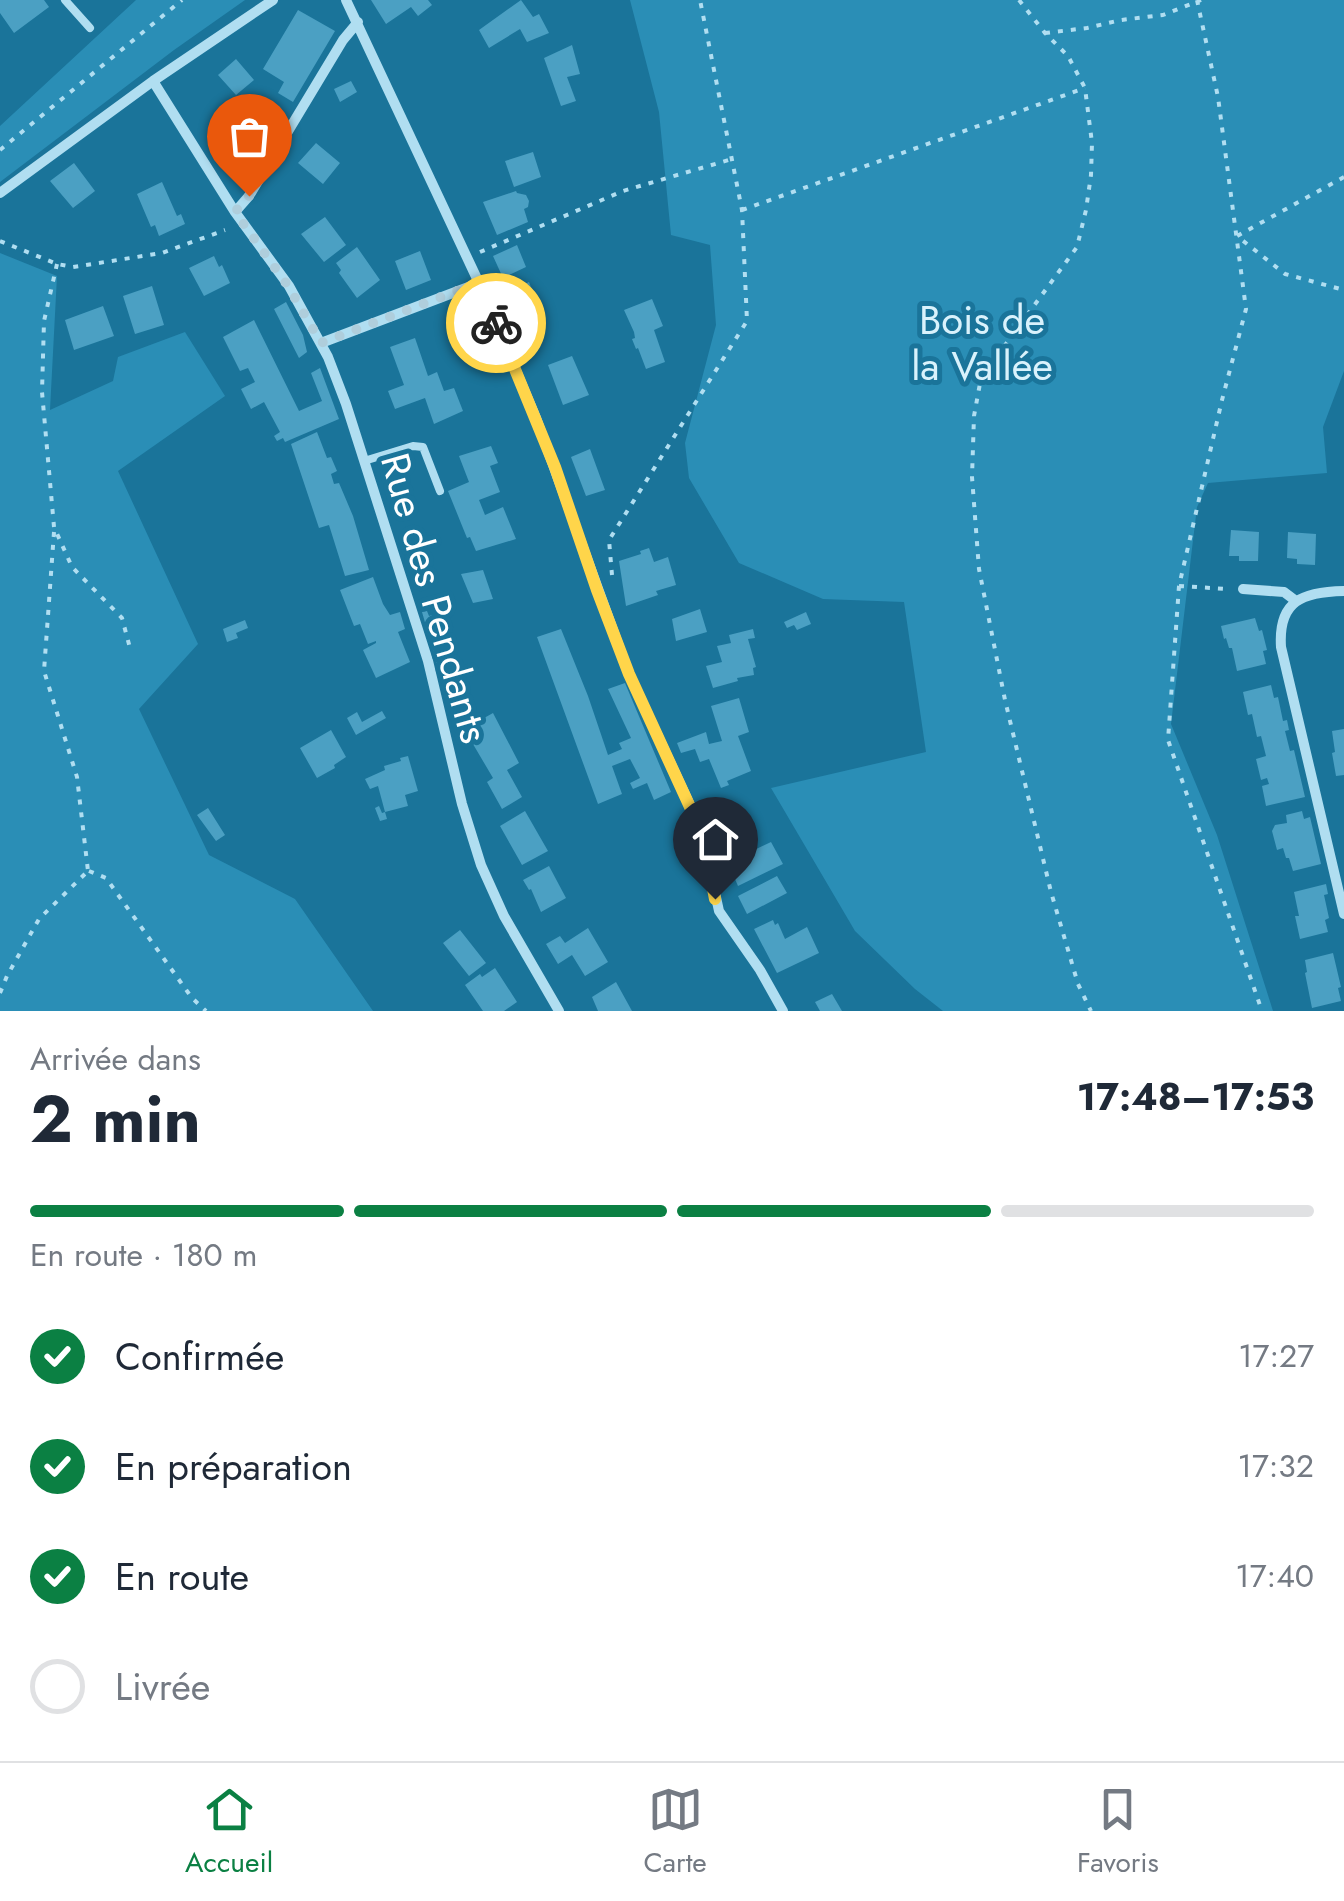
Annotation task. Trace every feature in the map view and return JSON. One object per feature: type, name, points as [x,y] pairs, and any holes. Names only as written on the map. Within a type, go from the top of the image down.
[{"type":"street","points":[[0,193],[274,0]]},
{"type":"street","points":[[346,0],[478,283],[555,467],[629,674],[704,842],[719,911],[783,1011]]},
{"type":"street","points":[[238,216],[343,40],[358,22]]},
{"type":"street","name":"Rue des Pendants","points":[[153,82],[238,216],[288,286],[321,343],[338,382],[428,661],[462,804],[481,865],[504,916],[559,1011]]},
{"type":"street","points":[[321,343],[478,283]]},
{"type":"street","points":[[1242,589],[1284,592],[1296,601]]},
{"type":"street","points":[[1344,591],[1316,592],[1296,601],[1282,622],[1281,647],[1344,914]]},
{"type":"lane","points":[[66,0],[90,28]]},
{"type":"lane","points":[[364,461],[413,446],[423,448],[440,492]]},
{"type":"path","points":[[0,150],[182,0]]},
{"type":"path","points":[[597,590],[613,583],[608,540],[748,321],[742,210],[700,0]]},
{"type":"path","points":[[1019,0],[1068,56],[1085,88],[1092,143],[1091,175],[1077,247],[981,378],[974,416],[972,477],[979,570],[1012,731],[1051,892],[1078,984],[1091,1011]]},
{"type":"path","points":[[1046,33],[1163,15],[1198,0],[1218,97],[1246,309],[1179,586],[1168,740],[1262,1011]]},
{"type":"path","points":[[742,210],[1085,88]]},
{"type":"path","points":[[466,258],[624,191],[732,159]]},
{"type":"path","points":[[1237,236],[1344,177]]},
{"type":"path","points":[[0,241],[73,267],[162,254],[227,229],[238,216]]},
{"type":"path","points":[[1237,236],[1285,274],[1344,290]]},
{"type":"path","points":[[57,264],[44,321],[42,392],[54,527],[44,671],[77,777],[88,871]]},
{"type":"path","points":[[54,527],[72,568],[122,618],[130,648]]},
{"type":"path","points":[[1179,586],[1229,589]]},
{"type":"path","points":[[0,993],[39,919],[88,871]]},
{"type":"path","points":[[88,871],[106,878],[192,998],[206,1011]]},
{"type":"green space","points":[[136,0],[245,0],[0,182],[0,126]]},
{"type":"green space","name":"Bois de la Vallée","points":[[630,0],[1344,0],[1344,371],[1323,427],[1327,473],[1208,483],[1197,507],[1171,724],[1217,835],[1273,1011],[943,1011],[855,931],[771,788],[926,752],[904,602],[823,599],[739,563],[689,478],[685,443],[716,325],[710,245],[671,235],[659,112]]},
{"type":"green space","points":[[0,253],[57,276],[50,410],[113,381],[118,357],[185,332],[225,396],[118,471],[198,644],[139,709],[209,855],[295,899],[373,1011],[0,1011]]},
{"type":"building","points":[[0,0],[44,0],[49,7],[14,33],[0,13]]},
{"type":"building","points":[[371,0],[428,0],[432,5],[418,16],[411,7],[386,24]]},
{"type":"building","points":[[521,0],[533,17],[539,14],[549,33],[527,42],[520,29],[489,48],[479,30]]},
{"type":"building","points":[[298,10],[335,31],[293,102],[278,93],[284,82],[263,69]]},
{"type":"building","points":[[572,45],[580,74],[567,77],[576,101],[561,106],[544,58]]},
{"type":"building","points":[[236,59],[254,80],[236,95],[218,75]]},
{"type":"building","points":[[351,81],[357,92],[340,102],[334,89]]},
{"type":"building","points":[[238,113],[267,139],[248,160],[219,134]]},
{"type":"building","points":[[316,143],[340,163],[323,184],[298,163]]},
{"type":"building","points":[[533,152],[541,177],[514,187],[505,161]]},
{"type":"building","points":[[74,163],[95,191],[73,208],[50,181]]},
{"type":"building","points":[[162,182],[177,216],[181,214],[185,224],[159,236],[137,194]]},
{"type":"building","points":[[516,191],[529,201],[524,209],[528,222],[497,235],[483,202]]},
{"type":"building","points":[[325,217],[346,245],[324,262],[301,234]]},
{"type":"building","points":[[517,245],[526,267],[503,278],[493,256]]},
{"type":"building","points":[[357,247],[380,280],[357,298],[336,263]]},
{"type":"building","points":[[420,251],[431,280],[406,290],[395,261]]},
{"type":"building","points":[[214,256],[230,283],[204,296],[189,268]]},
{"type":"building","points":[[529,282],[537,303],[515,312],[506,293]]},
{"type":"building","points":[[152,286],[164,325],[135,334],[123,296]]},
{"type":"building","points":[[652,299],[663,326],[654,330],[665,362],[646,369],[624,310]]},
{"type":"building","points":[[286,302],[307,352],[299,358],[274,309]]},
{"type":"building","points":[[103,306],[114,336],[74,350],[65,320]]},
{"type":"building","points":[[524,314],[532,333],[515,342],[506,321]]},
{"type":"building","points":[[254,320],[299,411],[322,401],[311,373],[320,368],[339,419],[285,442],[283,438],[277,441],[274,436],[280,432],[264,402],[251,409],[241,389],[255,382],[248,368],[240,371],[223,337]]},
{"type":"building","points":[[415,338],[428,376],[437,372],[444,391],[454,388],[463,411],[434,424],[425,398],[395,409],[388,391],[404,385],[390,347]]},
{"type":"building","points":[[572,356],[589,395],[563,405],[548,365]]},
{"type":"building","points":[[317,432],[337,471],[331,474],[334,484],[339,483],[353,516],[369,570],[345,576],[329,525],[319,528],[291,444]]},
{"type":"building","points":[[491,446],[498,463],[490,466],[500,492],[479,500],[485,515],[503,507],[516,539],[476,551],[448,491],[469,482],[459,456]]},
{"type":"building","points":[[590,449],[605,490],[586,496],[571,457]]},
{"type":"building","points":[[1231,530],[1259,532],[1258,561],[1239,561],[1239,556],[1229,556]]},
{"type":"building","points":[[1288,532],[1316,534],[1315,565],[1297,564],[1297,559],[1287,558]]},
{"type":"building","points":[[649,548],[654,562],[668,557],[676,585],[626,606],[619,561]]},
{"type":"building","points":[[483,570],[493,599],[473,603],[461,574]]},
{"type":"building","points":[[373,577],[390,615],[400,612],[405,629],[398,632],[410,662],[376,678],[363,650],[376,641],[368,644],[360,624],[354,626],[340,590]]},
{"type":"building","points":[[700,609],[707,632],[676,641],[672,619]]},
{"type":"building","points":[[427,611],[429,616],[439,613],[453,658],[437,664],[422,612]]},
{"type":"building","points":[[806,612],[811,624],[797,630],[794,625],[787,628],[784,622]]},
{"type":"building","points":[[1255,618],[1267,650],[1263,651],[1266,664],[1237,671],[1221,626]]},
{"type":"building","points":[[245,620],[248,628],[227,642],[223,629]]},
{"type":"building","points":[[561,629],[608,755],[622,749],[619,743],[631,738],[608,689],[625,683],[671,792],[654,800],[647,783],[633,789],[630,783],[640,778],[630,759],[612,766],[622,794],[598,804],[537,637]]},
{"type":"building","points":[[753,629],[755,638],[748,639],[756,667],[754,675],[713,688],[706,666],[722,662],[717,646],[731,643],[729,635]]},
{"type":"building","points":[[1271,685],[1283,721],[1287,720],[1289,730],[1285,731],[1290,751],[1294,750],[1305,797],[1266,806],[1262,786],[1269,784],[1267,778],[1261,780],[1256,759],[1266,756],[1252,714],[1248,715],[1243,692]]},
{"type":"building","points":[[739,698],[749,732],[738,736],[751,771],[727,781],[729,785],[721,788],[709,759],[700,762],[695,749],[681,753],[677,743],[706,732],[709,744],[722,741],[711,706]]},
{"type":"building","points":[[382,711],[386,718],[356,735],[347,718],[357,712],[362,722]]},
{"type":"building","points":[[493,713],[519,763],[507,770],[522,797],[502,809],[487,782],[493,778],[470,739],[474,737],[468,727]]},
{"type":"building","points":[[1344,729],[1344,775],[1336,776],[1332,731]]},
{"type":"building","points":[[331,730],[346,757],[317,778],[300,748]]},
{"type":"building","points":[[408,756],[418,791],[405,795],[408,806],[385,812],[378,786],[370,789],[365,779]]},
{"type":"building","points":[[379,806],[387,819],[380,821],[375,808]]},
{"type":"building","points":[[208,808],[225,835],[216,841],[197,815]]},
{"type":"building","points":[[525,811],[548,851],[522,865],[500,826]]},
{"type":"building","points":[[1302,811],[1304,819],[1310,817],[1321,864],[1293,871],[1283,848],[1277,850],[1272,831],[1275,825],[1287,823],[1286,815]]},
{"type":"building","points":[[731,819],[746,854],[771,842],[783,864],[738,886],[713,828]]},
{"type":"building","points":[[549,866],[566,898],[541,912],[523,880]]},
{"type":"building","points":[[777,876],[787,893],[747,914],[738,896]]},
{"type":"building","points":[[1326,884],[1328,932],[1300,939],[1294,892]]},
{"type":"building","points":[[773,920],[785,939],[807,927],[819,953],[777,973],[754,929]]},
{"type":"building","points":[[588,928],[608,962],[585,976],[572,955],[558,964],[546,944],[560,936],[565,943]]},
{"type":"building","points":[[460,930],[486,963],[469,976],[443,943]]},
{"type":"building","points":[[1333,953],[1341,1001],[1312,1008],[1305,960]]},
{"type":"building","points":[[495,968],[517,1002],[504,1011],[483,1011],[465,985]]},
{"type":"building","points":[[616,982],[632,1011],[598,1011],[592,997]]},
{"type":"building","points":[[832,994],[842,1011],[820,1011],[815,1002]]},
{"type":"way so far","points":[[249,196],[235,212],[288,286],[321,343],[478,283],[496,323]]},
{"type":"route","points":[[496,323],[555,467],[629,674],[704,842],[715,899]]}]
